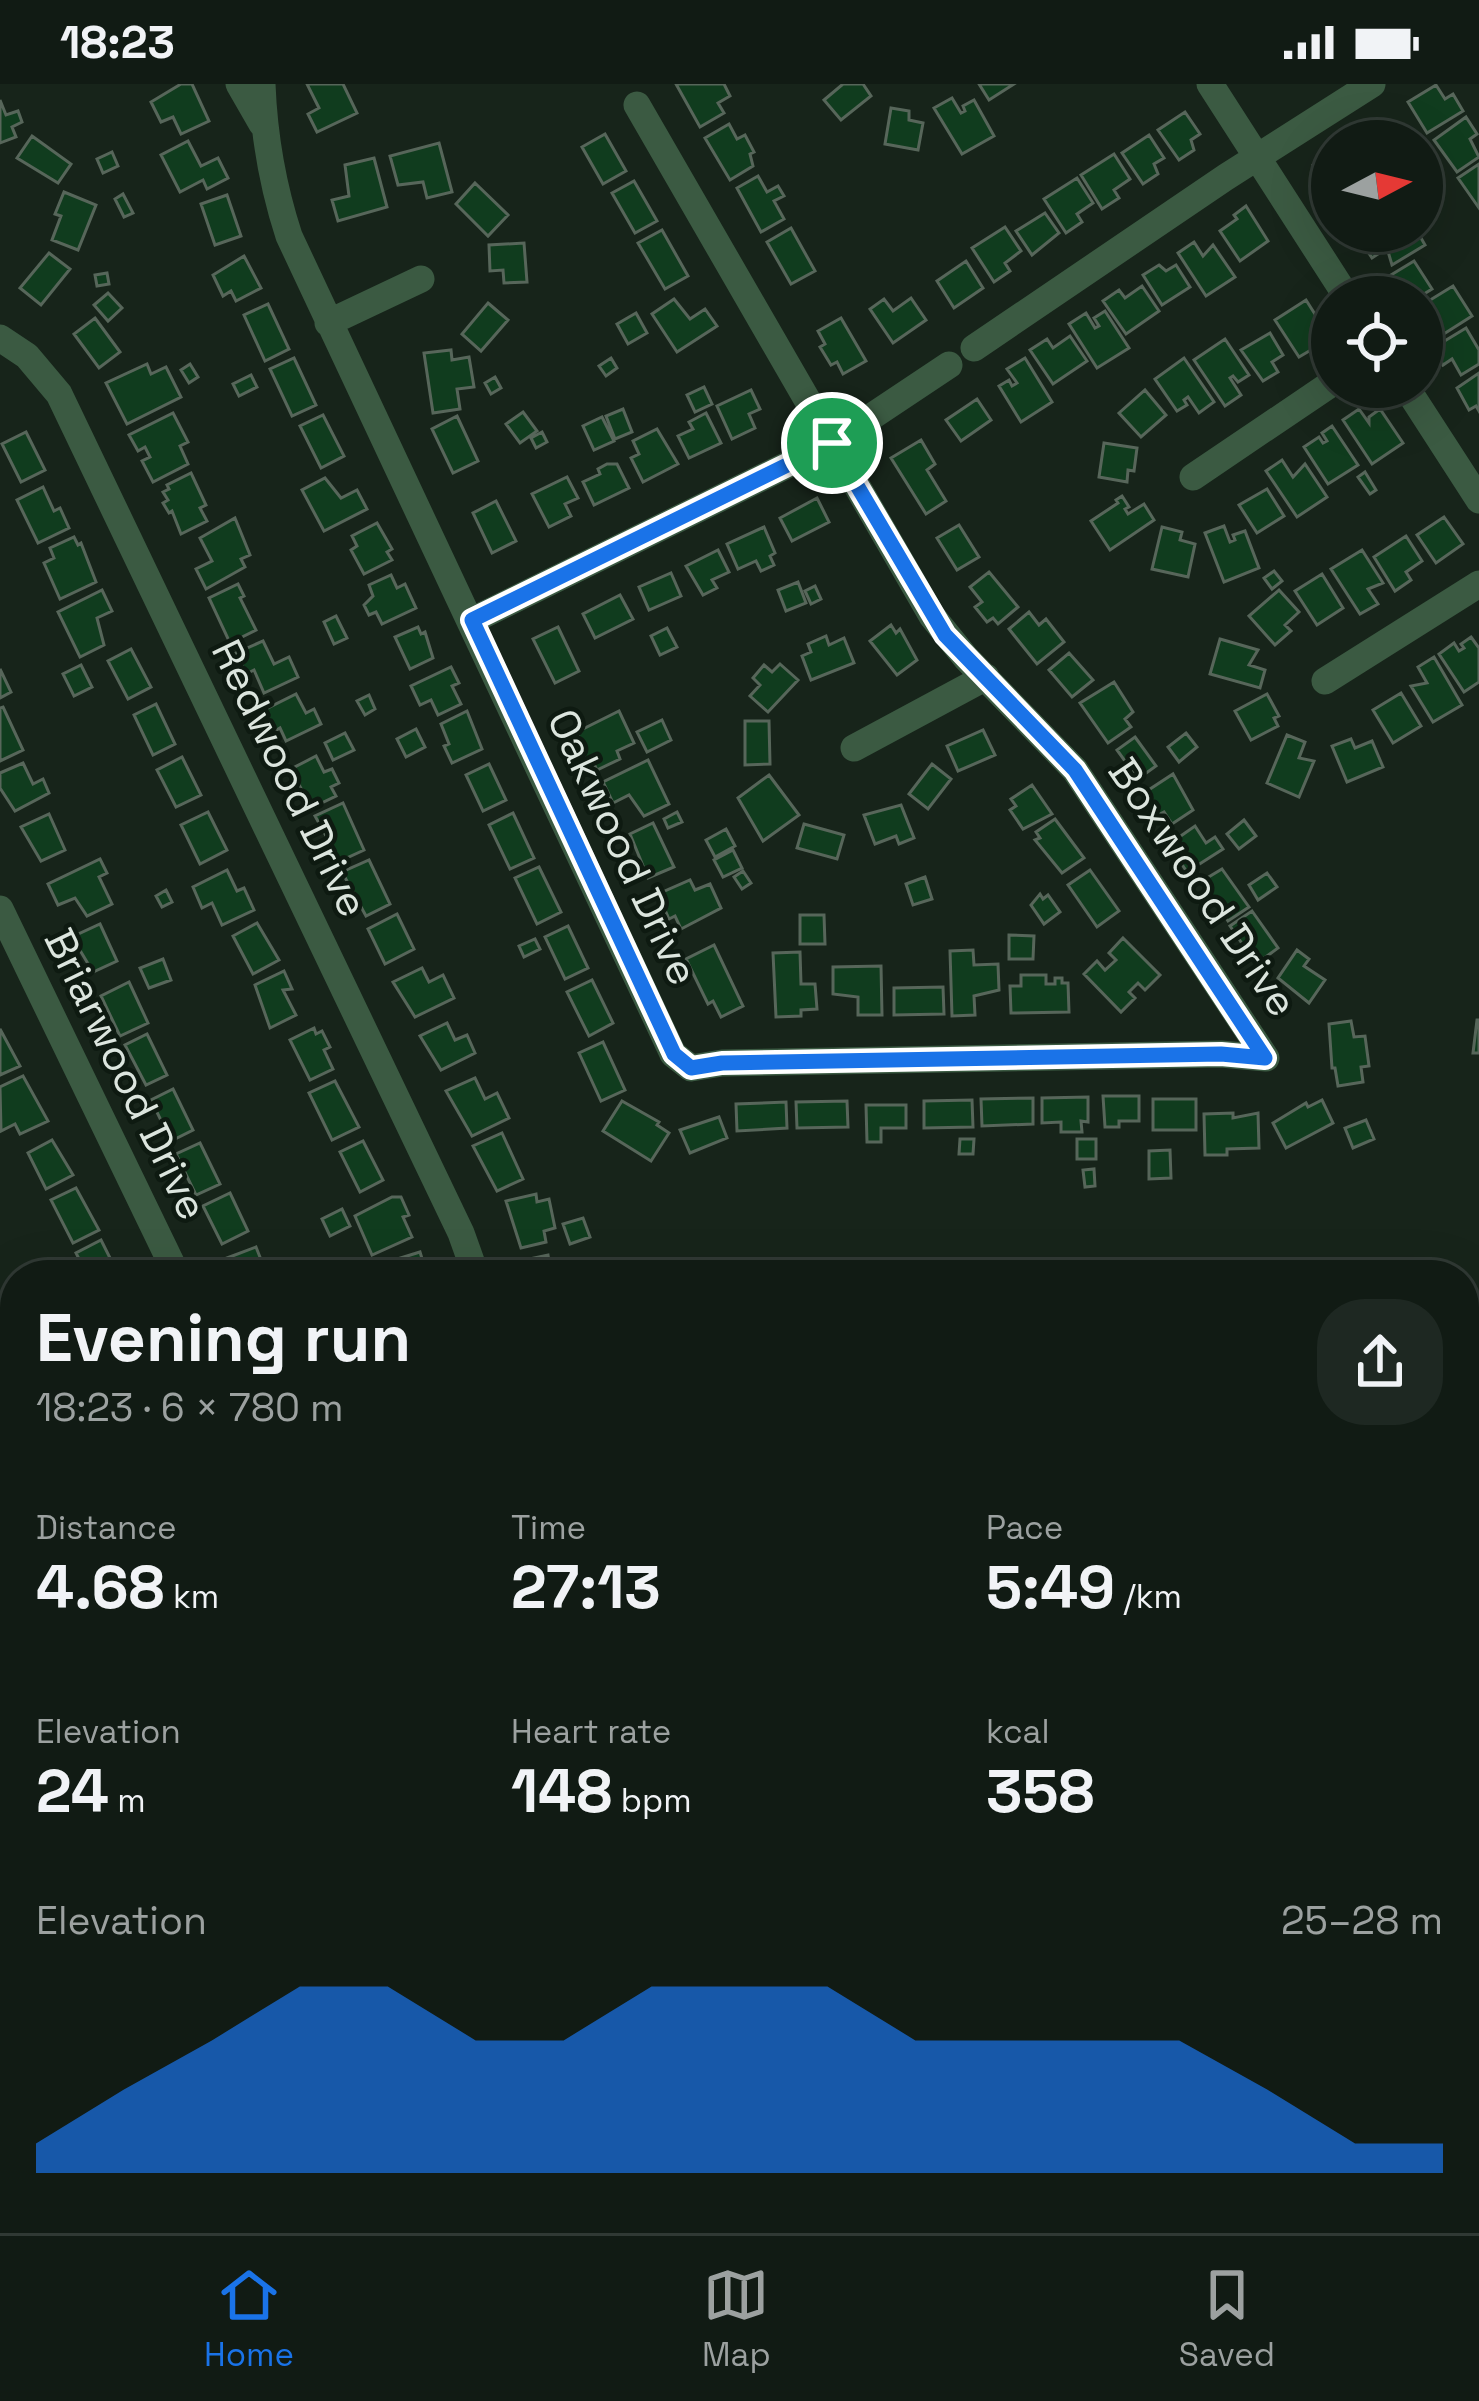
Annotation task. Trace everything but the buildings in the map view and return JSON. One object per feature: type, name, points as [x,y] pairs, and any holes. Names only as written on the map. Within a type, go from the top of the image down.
[{"type":"street","name":"Oakwood Drive","points":[[239,84],[264,127]]},
{"type":"street","name":"Oakwood Drive","points":[[262,84],[264,127],[289,236],[674,1054],[691,1068],[745,1062],[1221,1054],[1265,1058]]},
{"type":"street","points":[[1210,84],[1333,276]]},
{"type":"street","points":[[974,348],[1372,84]]},
{"type":"street","name":"Boxwood Drive","points":[[637,105],[932,616],[1052,742],[1094,794],[1265,1058]]},
{"type":"street","points":[[328,323],[422,279]]},
{"type":"street","name":"Redwood Drive","points":[[0,338],[27,356],[59,394],[470,1260]]},
{"type":"street","points":[[472,620],[832,443],[949,365]]},
{"type":"street","points":[[1192,477],[1311,397]]},
{"type":"street","points":[[1420,408],[1479,500]]},
{"type":"street","points":[[1325,682],[1479,584]]},
{"type":"street","points":[[854,748],[986,677]]},
{"type":"street","name":"Briarwood Drive","points":[[0,909],[170,1260]]},
{"type":"route","points":[[832,443],[945,635],[1052,742],[1094,794],[1265,1058],[1221,1054],[722,1063],[691,1068],[674,1054],[472,620],[832,443]]}]
